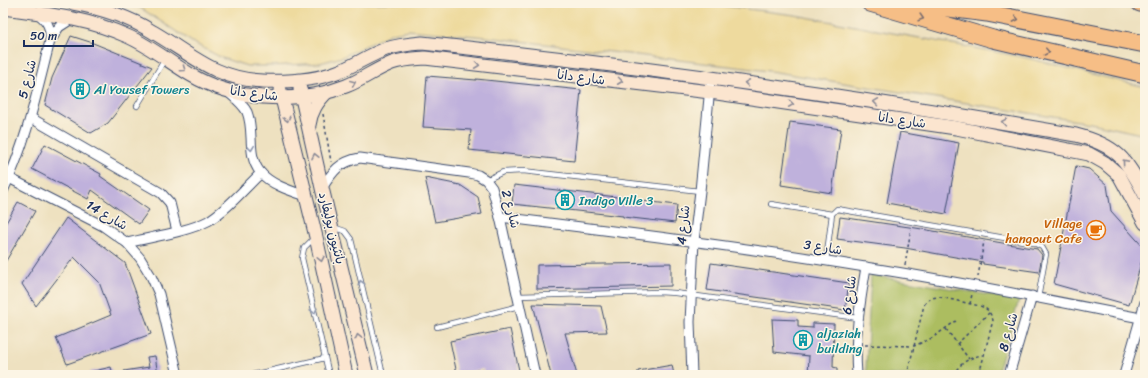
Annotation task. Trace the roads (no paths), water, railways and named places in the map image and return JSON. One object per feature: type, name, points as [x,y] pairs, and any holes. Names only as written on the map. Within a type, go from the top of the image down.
[{"type":"highway","points":[[870,3],[992,39],[1145,74]]},
{"type":"highway","points":[[908,3],[987,13],[1145,44]]},
{"type":"highway","points":[[1140,3],[1145,4]]},
{"type":"street","name":"شارع دانا","points":[[74,3],[90,6],[122,17],[153,32],[196,60],[228,76],[261,81],[298,80],[319,77],[337,72],[386,49],[404,44],[422,43],[711,78],[957,114],[1076,135],[1095,139],[1112,149],[1126,162],[1145,195]]},
{"type":"street","name":"شارع دانا","points":[[3,8],[73,18],[100,26],[127,36],[152,49],[191,75],[208,84],[226,90],[263,97],[282,98],[327,92],[362,80],[393,63],[409,59],[425,58],[710,92],[956,128],[1089,154],[1105,163],[1118,175],[1145,223]]},
{"type":"street","name":"شارع 5","points":[[3,191],[31,118],[50,41],[51,33],[49,25],[44,18],[37,13]]},
{"type":"street","name":"شارع 5","points":[[50,41],[59,27],[73,18]]},
{"type":"street","name":"شارع 4","points":[[692,375],[690,322],[694,241],[711,78]]},
{"type":"street","name":"بانثيون بوليفارد","points":[[298,80],[322,188],[367,375]]},
{"type":"street","name":"بانثيون بوليفارد","points":[[278,81],[316,237],[346,375]]},
{"type":"street","points":[[226,90],[242,104],[246,111],[249,119],[252,157],[261,173],[282,187],[306,196]]},
{"type":"street","points":[[309,127],[310,117],[314,108],[327,92]]},
{"type":"street","points":[[31,118],[161,193],[170,203],[177,231]]},
{"type":"street","name":"شارع 2","points":[[322,188],[335,170],[342,164],[360,158],[369,158],[469,173],[478,175],[486,180],[492,188],[500,217],[535,375]]},
{"type":"street","points":[[127,243],[200,225],[217,215],[261,173]]},
{"type":"street","name":"شارع 14","points":[[9,178],[103,226],[127,243],[140,258],[159,294],[178,375]]},
{"type":"street","name":"شارع 3","points":[[500,217],[694,241],[866,267],[976,286],[1140,318]]},
{"type":"street","name":"شارع 6","points":[[857,375],[856,344],[858,318],[866,267]]},
{"type":"street","name":"شارع 8","points":[[1009,375],[1035,297]]},
{"type":"street","points":[[1124,375],[1145,302]]},
{"type":"lane","points":[[137,106],[166,58]]},
{"type":"lane","points":[[486,180],[503,172],[513,170],[700,191]]},
{"type":"lane","points":[[771,204],[832,214]]},
{"type":"lane","points":[[826,261],[832,214],[837,209],[841,209],[1034,243],[1042,246],[1046,254],[1035,297]]},
{"type":"lane","points":[[332,227],[345,231],[351,239],[383,375]]},
{"type":"lane","points":[[316,237],[304,248],[302,258],[329,375]]},
{"type":"lane","points":[[518,296],[659,292],[858,318]]},
{"type":"lane","points":[[437,327],[519,306]]},
{"type":"lane","points":[[252,375],[263,374],[325,358]]},
{"type":"place","name":"Al Yousef Towers","points":[[80,89]]},
{"type":"place","name":"Indigo Ville 3","points":[[565,200]]},
{"type":"place","name":"Village hangout Cafe","points":[[1096,230]]},
{"type":"place","name":"aljaziah building","points":[[803,340]]}]
